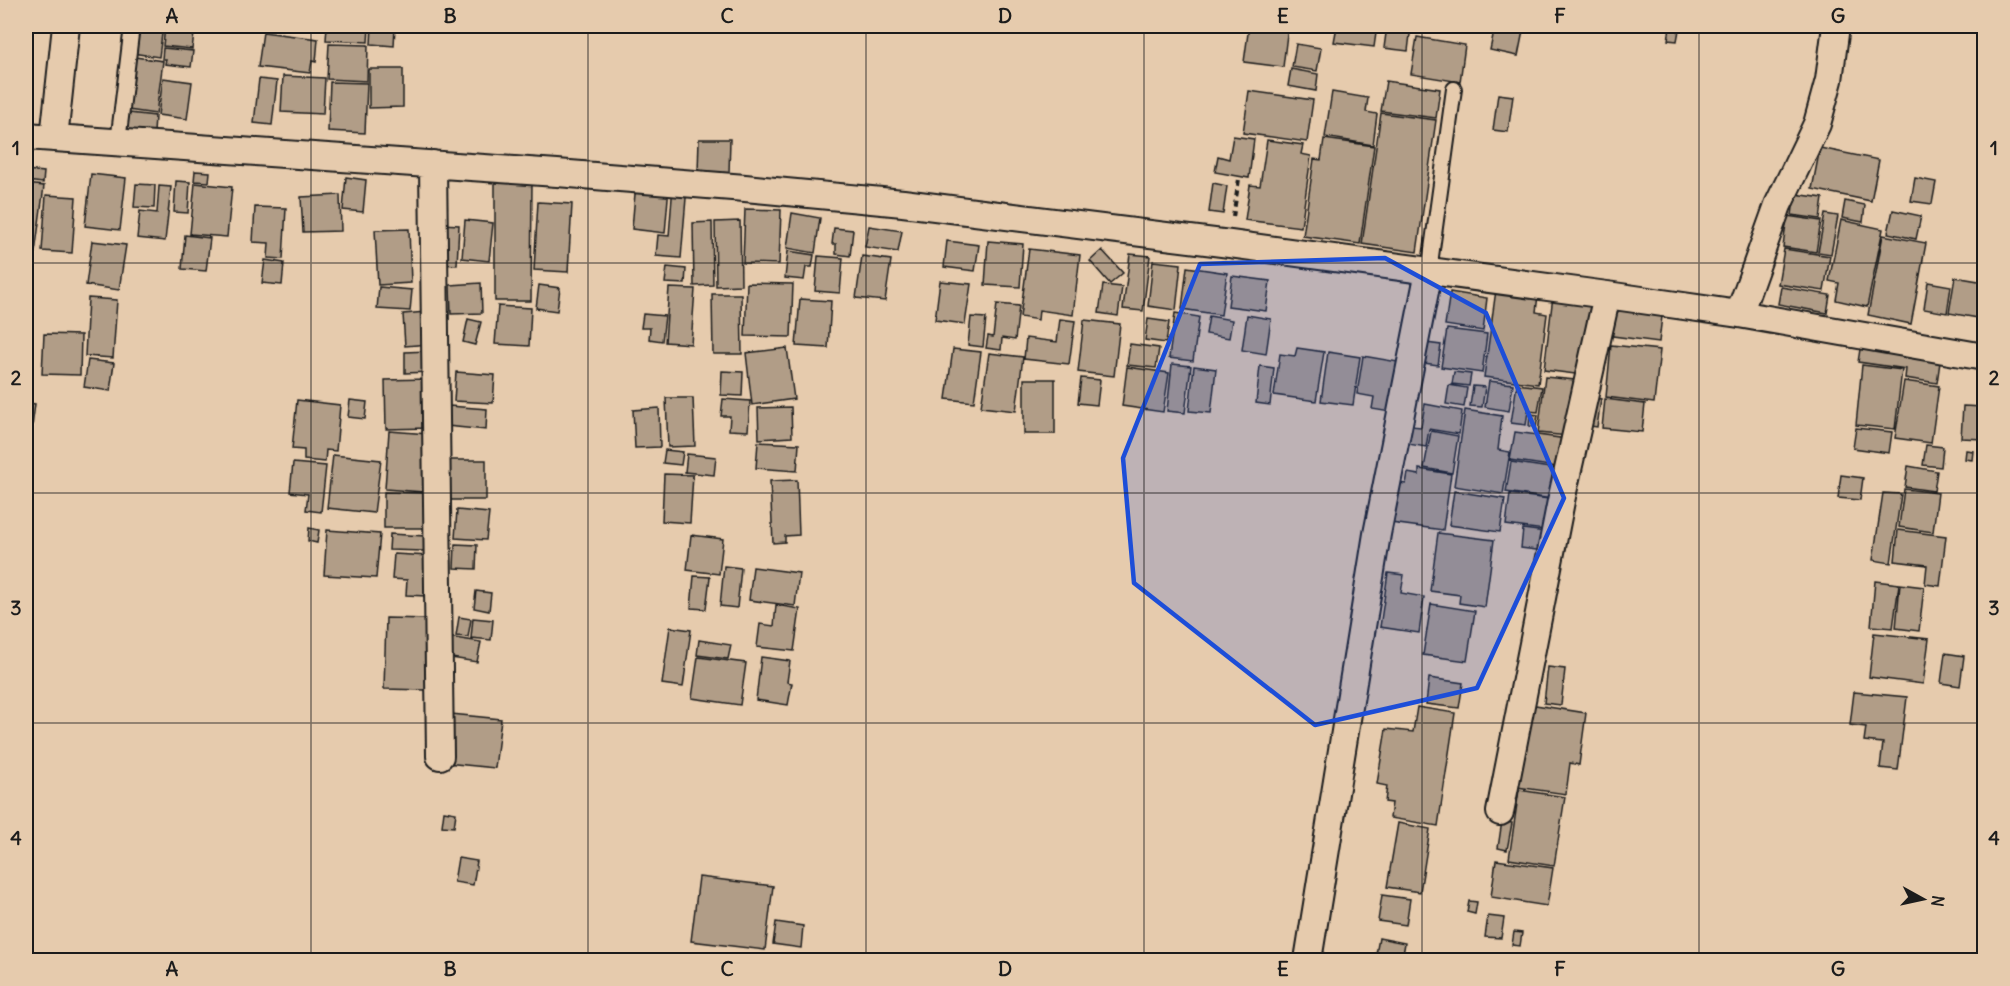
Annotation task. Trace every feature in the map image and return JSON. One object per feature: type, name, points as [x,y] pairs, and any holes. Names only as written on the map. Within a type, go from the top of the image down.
[{"type":"street","points":[[54,138],[66,26]]},
{"type":"street","points":[[1739,314],[1778,205],[1817,124],[1829,80],[1836,26]]},
{"type":"street","points":[[26,136],[434,164],[745,188],[903,203],[1607,295],[1739,314],[1984,357]]},
{"type":"street","points":[[434,164],[440,756]]},
{"type":"street","points":[[1308,960],[1377,534],[1429,271]]},
{"type":"street","points":[[1500,813],[1561,501],[1607,295]]},
{"type":"lane","points":[[118,142],[132,26]]},
{"type":"lane","points":[[1429,271],[1454,89]]},
{"type":"path","points":[[1230,244],[1239,179]]},
{"type":"highlighted area","points":[[1385,258],[1486,313],[1564,498],[1477,688],[1315,725],[1134,583],[1123,458],[1200,264]]},
{"type":"building","points":[[136,26],[163,26],[159,57],[132,53]]},
{"type":"building","points":[[165,26],[195,26],[192,49],[163,46]]},
{"type":"building","points":[[327,26],[369,26],[368,42],[326,40]]},
{"type":"building","points":[[372,26],[395,26],[394,46],[371,44]]},
{"type":"building","points":[[1249,26],[1288,26],[1283,67],[1244,62]]},
{"type":"building","points":[[1337,26],[1377,26],[1374,47],[1334,42]]},
{"type":"building","points":[[1387,26],[1411,26],[1408,51],[1384,48]]},
{"type":"building","points":[[1495,26],[1524,26],[1518,56],[1490,50]]},
{"type":"building","points":[[1670,28],[1679,30],[1677,41],[1668,40]]},
{"type":"building","points":[[263,32],[318,39],[316,62],[312,61],[310,73],[258,67]]},
{"type":"building","points":[[1417,37],[1465,45],[1460,82],[1411,74]]},
{"type":"building","points":[[329,44],[368,45],[367,81],[327,79]]},
{"type":"building","points":[[1296,44],[1321,48],[1317,71],[1292,67]]},
{"type":"building","points":[[163,48],[193,51],[191,67],[165,64],[166,59],[162,59]]},
{"type":"building","points":[[135,57],[163,61],[156,114],[128,110]]},
{"type":"building","points":[[369,69],[403,69],[403,107],[369,108]]},
{"type":"building","points":[[1291,69],[1318,74],[1316,91],[1288,86]]},
{"type":"building","points":[[283,76],[325,78],[323,114],[281,112]]},
{"type":"building","points":[[163,78],[192,82],[187,119],[158,115]]},
{"type":"building","points":[[259,79],[277,81],[272,125],[254,123]]},
{"type":"building","points":[[1386,81],[1440,89],[1436,118],[1381,111]]},
{"type":"building","points":[[330,82],[367,83],[365,133],[328,131]]},
{"type":"building","points":[[1249,91],[1313,100],[1307,142],[1243,133]]},
{"type":"building","points":[[1332,92],[1368,98],[1366,112],[1377,114],[1373,145],[1325,137]]},
{"type":"building","points":[[1498,94],[1513,96],[1508,132],[1493,130]]},
{"type":"building","points":[[129,113],[155,116],[154,133],[127,130]]},
{"type":"building","points":[[1381,113],[1436,120],[1417,252],[1362,244]]},
{"type":"building","points":[[1233,136],[1254,139],[1249,178],[1215,172],[1218,156],[1229,159]]},
{"type":"building","points":[[699,139],[730,139],[729,173],[698,173]]},
{"type":"building","points":[[1324,139],[1374,146],[1360,244],[1303,236],[1314,159],[1321,160]]},
{"type":"building","points":[[1267,140],[1303,145],[1301,154],[1311,156],[1301,227],[1245,220],[1250,185],[1260,186]]},
{"type":"building","points":[[1820,148],[1879,160],[1871,201],[1812,189]]},
{"type":"building","points":[[26,170],[44,172],[43,183],[26,181]]},
{"type":"building","points":[[195,171],[210,172],[209,182],[194,181]]},
{"type":"building","points":[[91,174],[126,178],[120,230],[85,226]]},
{"type":"building","points":[[346,177],[366,180],[363,212],[343,210]]},
{"type":"building","points":[[1915,178],[1936,182],[1932,204],[1911,201]]},
{"type":"building","points":[[176,181],[190,182],[188,213],[174,212]]},
{"type":"building","points":[[495,181],[532,181],[531,301],[495,301]]},
{"type":"building","points":[[636,182],[669,186],[665,233],[632,229]]},
{"type":"building","points":[[195,183],[232,187],[227,237],[190,234]]},
{"type":"building","points":[[1213,183],[1227,186],[1223,214],[1209,212]]},
{"type":"building","points":[[26,184],[44,186],[33,268],[26,267]]},
{"type":"building","points":[[136,184],[155,185],[154,208],[134,207]]},
{"type":"building","points":[[673,185],[687,186],[681,258],[656,256],[658,235],[669,236]]},
{"type":"building","points":[[159,186],[171,187],[165,241],[137,238],[140,211],[157,213]]},
{"type":"building","points":[[1795,194],[1823,198],[1820,219],[1792,215]]},
{"type":"building","points":[[46,195],[76,197],[72,253],[42,251]]},
{"type":"building","points":[[340,195],[341,231],[303,232],[301,197]]},
{"type":"building","points":[[1845,201],[1865,205],[1863,222],[1842,218]]},
{"type":"building","points":[[538,202],[572,204],[568,272],[534,270]]},
{"type":"building","points":[[255,207],[286,208],[283,259],[268,258],[269,243],[253,242]]},
{"type":"building","points":[[745,209],[781,210],[779,264],[743,263]]},
{"type":"building","points":[[1893,210],[1921,216],[1916,239],[1888,233]]},
{"type":"building","points":[[792,213],[820,218],[815,253],[787,248]]},
{"type":"building","points":[[1825,214],[1838,216],[1831,254],[1818,252]]},
{"type":"building","points":[[1787,216],[1821,221],[1816,252],[1783,247]]},
{"type":"building","points":[[465,220],[493,223],[489,261],[462,258]]},
{"type":"building","points":[[1841,220],[1883,229],[1867,307],[1836,300],[1839,283],[1829,281]]},
{"type":"building","points":[[740,221],[741,285],[716,286],[715,222]]},
{"type":"building","points":[[712,222],[713,285],[694,286],[693,223]]},
{"type":"building","points":[[441,224],[459,225],[457,265],[439,264]]},
{"type":"building","points":[[869,226],[902,231],[898,252],[865,247]]},
{"type":"building","points":[[834,228],[853,230],[850,256],[836,254],[836,244],[832,244]]},
{"type":"building","points":[[409,229],[411,283],[378,285],[375,230]]},
{"type":"building","points":[[185,235],[210,238],[206,271],[182,269]]},
{"type":"building","points":[[1883,235],[1926,243],[1911,324],[1868,315]]},
{"type":"building","points":[[92,241],[126,245],[119,290],[86,285]]},
{"type":"building","points":[[947,241],[979,245],[975,271],[944,267]]},
{"type":"building","points":[[988,241],[1023,244],[1020,287],[985,285]]},
{"type":"building","points":[[1029,249],[1080,255],[1073,315],[1039,310],[1038,320],[1020,317]]},
{"type":"building","points":[[1784,249],[1830,256],[1824,291],[1778,284]]},
{"type":"building","points":[[1102,250],[1123,273],[1110,284],[1090,261]]},
{"type":"building","points":[[788,251],[814,255],[812,267],[806,267],[804,280],[785,278]]},
{"type":"building","points":[[1130,254],[1150,256],[1143,311],[1123,309]]},
{"type":"building","points":[[818,256],[843,258],[840,293],[815,291]]},
{"type":"building","points":[[862,256],[891,260],[885,301],[856,298]]},
{"type":"building","points":[[265,260],[284,263],[282,285],[262,283]]},
{"type":"building","points":[[1153,261],[1181,264],[1176,310],[1148,306]]},
{"type":"building","points":[[667,267],[686,269],[685,284],[665,283]]},
{"type":"building","points":[[1187,267],[1227,273],[1221,315],[1182,309]]},
{"type":"building","points":[[26,274],[34,276],[29,306],[26,305]]},
{"type":"building","points":[[1232,276],[1270,281],[1266,311],[1228,306]]},
{"type":"building","points":[[1955,277],[1984,282],[1984,319],[1949,313]]},
{"type":"building","points":[[940,281],[971,284],[965,324],[935,320]]},
{"type":"building","points":[[1928,282],[1951,286],[1947,313],[1924,309]]},
{"type":"building","points":[[481,283],[482,313],[451,314],[450,285]]},
{"type":"building","points":[[747,283],[793,284],[791,337],[745,336]]},
{"type":"building","points":[[539,285],[560,288],[557,311],[536,308]]},
{"type":"building","points":[[1103,285],[1122,287],[1118,316],[1099,313]]},
{"type":"building","points":[[379,287],[412,290],[410,311],[377,309]]},
{"type":"building","points":[[1781,287],[1830,295],[1827,313],[1778,304]]},
{"type":"building","points":[[669,288],[695,289],[691,344],[665,342]]},
{"type":"building","points":[[1496,290],[1538,295],[1536,312],[1547,314],[1538,384],[1484,377]]},
{"type":"building","points":[[1450,292],[1487,298],[1483,331],[1445,325]]},
{"type":"building","points":[[712,294],[741,294],[742,354],[713,354]]},
{"type":"building","points":[[1553,296],[1592,301],[1583,375],[1544,370]]},
{"type":"building","points":[[88,298],[117,300],[113,358],[85,356]]},
{"type":"building","points":[[800,299],[831,301],[828,348],[796,346]]},
{"type":"building","points":[[997,304],[1019,306],[1015,340],[1002,338],[1001,350],[986,348],[988,336],[993,337]]},
{"type":"building","points":[[498,306],[531,308],[529,346],[495,344]]},
{"type":"building","points":[[1609,309],[1662,316],[1659,342],[1605,335]]},
{"type":"building","points":[[426,312],[429,344],[405,346],[403,314]]},
{"type":"building","points":[[1175,313],[1199,317],[1193,361],[1169,358]]},
{"type":"building","points":[[643,314],[665,316],[662,341],[649,339],[650,328],[641,328]]},
{"type":"building","points":[[1247,315],[1271,319],[1266,354],[1242,350]]},
{"type":"building","points":[[1209,316],[1232,320],[1229,338],[1206,334]]},
{"type":"building","points":[[971,317],[986,318],[983,347],[968,345]]},
{"type":"building","points":[[468,319],[481,322],[475,345],[463,342]]},
{"type":"building","points":[[1060,319],[1075,321],[1069,364],[1024,359],[1026,338],[1057,342]]},
{"type":"building","points":[[1148,319],[1169,322],[1166,343],[1145,340]]},
{"type":"building","points":[[1084,320],[1120,324],[1114,376],[1078,372]]},
{"type":"building","points":[[1447,329],[1487,334],[1482,373],[1441,367]]},
{"type":"building","points":[[44,334],[81,335],[80,375],[42,374]]},
{"type":"building","points":[[1426,343],[1441,345],[1438,365],[1424,363]]},
{"type":"building","points":[[1861,343],[1941,355],[1937,383],[1905,378],[1906,369],[1858,362]]},
{"type":"building","points":[[1130,344],[1159,348],[1156,368],[1127,365]]},
{"type":"building","points":[[1611,345],[1660,350],[1654,403],[1606,397]]},
{"type":"building","points":[[787,348],[794,399],[752,405],[746,353]]},
{"type":"building","points":[[1297,348],[1324,352],[1316,401],[1274,395],[1280,354],[1295,356]]},
{"type":"building","points":[[953,349],[981,352],[974,402],[946,399]]},
{"type":"building","points":[[429,351],[430,372],[405,373],[405,352]]},
{"type":"building","points":[[1328,352],[1360,357],[1353,405],[1321,401]]},
{"type":"building","points":[[989,353],[1023,357],[1016,411],[981,407]]},
{"type":"building","points":[[1363,356],[1404,363],[1396,413],[1372,409],[1374,397],[1357,394]]},
{"type":"building","points":[[88,360],[114,363],[110,391],[84,387]]},
{"type":"building","points":[[1172,364],[1191,366],[1185,413],[1167,411]]},
{"type":"building","points":[[1862,365],[1902,370],[1895,429],[1856,425]]},
{"type":"building","points":[[1194,366],[1216,369],[1211,413],[1189,411]]},
{"type":"building","points":[[1260,366],[1274,368],[1270,405],[1256,403]]},
{"type":"building","points":[[1127,367],[1169,373],[1163,412],[1122,406]]},
{"type":"building","points":[[722,371],[743,372],[742,396],[721,395]]},
{"type":"building","points":[[456,372],[495,375],[493,403],[454,401]]},
{"type":"building","points":[[1454,372],[1471,374],[1469,386],[1452,384]]},
{"type":"building","points":[[1545,377],[1575,380],[1569,436],[1538,433]]},
{"type":"building","points":[[1081,378],[1100,380],[1097,405],[1078,403]]},
{"type":"building","points":[[428,379],[429,428],[386,429],[385,380]]},
{"type":"building","points":[[1024,379],[1055,379],[1055,434],[1024,434]]},
{"type":"building","points":[[1489,381],[1513,384],[1509,411],[1485,407]]},
{"type":"building","points":[[1904,381],[1939,386],[1931,443],[1895,438]]},
{"type":"building","points":[[1517,384],[1542,387],[1538,412],[1528,411],[1526,425],[1511,423]]},
{"type":"building","points":[[1449,385],[1467,388],[1464,407],[1446,404]]},
{"type":"building","points":[[1473,386],[1485,387],[1482,407],[1470,406]]},
{"type":"building","points":[[1588,397],[1601,399],[1597,427],[1584,425]]},
{"type":"building","points":[[26,398],[28,398],[28,403],[35,404],[30,442],[26,441]]},
{"type":"building","points":[[666,398],[693,398],[695,446],[668,447]]},
{"type":"building","points":[[723,399],[750,401],[748,431],[729,430],[730,416],[721,416]]},
{"type":"building","points":[[1605,399],[1645,404],[1642,432],[1602,428]]},
{"type":"building","points":[[297,400],[340,405],[336,451],[326,450],[325,462],[304,460],[304,450],[292,449]]},
{"type":"building","points":[[350,400],[367,402],[365,419],[348,417]]},
{"type":"building","points":[[1425,404],[1462,411],[1459,434],[1429,429],[1426,447],[1408,444],[1411,426],[1421,427]]},
{"type":"building","points":[[449,406],[487,409],[486,430],[447,426]]},
{"type":"building","points":[[1963,406],[1984,407],[1984,439],[1961,438]]},
{"type":"building","points":[[791,407],[792,437],[759,439],[758,408]]},
{"type":"building","points":[[659,408],[660,447],[635,448],[633,410]]},
{"type":"building","points":[[1465,410],[1502,416],[1498,450],[1510,452],[1503,494],[1454,486]]},
{"type":"building","points":[[1530,414],[1538,415],[1536,427],[1529,426]]},
{"type":"building","points":[[1856,428],[1892,432],[1889,453],[1853,448]]},
{"type":"building","points":[[389,431],[428,434],[424,492],[385,489]]},
{"type":"building","points":[[1431,431],[1458,436],[1452,473],[1424,468]]},
{"type":"building","points":[[1515,432],[1567,439],[1563,468],[1510,460]]},
{"type":"building","points":[[758,442],[799,444],[797,471],[756,468]]},
{"type":"building","points":[[1926,445],[1943,447],[1941,467],[1923,465]]},
{"type":"building","points":[[665,450],[683,452],[681,465],[663,463]]},
{"type":"building","points":[[1966,450],[1973,451],[1972,460],[1965,459]]},
{"type":"building","points":[[687,454],[716,457],[714,475],[685,472]]},
{"type":"building","points":[[333,455],[381,460],[374,513],[327,508]]},
{"type":"building","points":[[444,460],[486,460],[486,500],[443,500]]},
{"type":"building","points":[[1511,462],[1563,470],[1559,500],[1506,492]]},
{"type":"building","points":[[293,463],[326,466],[321,512],[306,510],[308,494],[290,492]]},
{"type":"building","points":[[1908,466],[1937,471],[1934,491],[1905,487]]},
{"type":"building","points":[[1419,469],[1451,474],[1443,530],[1391,523],[1398,483],[1406,484],[1408,473],[1419,475]]},
{"type":"building","points":[[664,474],[693,475],[690,523],[662,521]]},
{"type":"building","points":[[1841,475],[1863,478],[1860,500],[1838,498]]},
{"type":"building","points":[[797,480],[799,535],[785,536],[785,542],[773,543],[770,481]]},
{"type":"building","points":[[1904,489],[1938,493],[1933,532],[1899,527]]},
{"type":"building","points":[[1454,491],[1505,499],[1500,532],[1449,525]]},
{"type":"building","points":[[384,492],[425,493],[424,528],[384,528]]},
{"type":"building","points":[[1883,493],[1901,494],[1891,563],[1873,560]]},
{"type":"building","points":[[1510,494],[1557,500],[1553,531],[1506,525]]},
{"type":"building","points":[[457,510],[489,513],[486,540],[455,538]]},
{"type":"building","points":[[309,528],[319,530],[317,543],[308,541]]},
{"type":"building","points":[[1523,529],[1546,532],[1544,551],[1521,548]]},
{"type":"building","points":[[327,530],[380,534],[376,578],[324,575]]},
{"type":"building","points":[[1898,530],[1946,536],[1940,586],[1925,584],[1927,565],[1895,561]]},
{"type":"building","points":[[1438,533],[1494,540],[1485,607],[1459,603],[1460,595],[1430,591]]},
{"type":"building","points":[[390,534],[425,536],[424,551],[389,550]]},
{"type":"building","points":[[691,535],[723,539],[719,574],[687,570]]},
{"type":"building","points":[[455,544],[477,545],[476,569],[454,568]]},
{"type":"building","points":[[394,554],[429,556],[426,596],[406,595],[407,580],[392,579]]},
{"type":"building","points":[[724,566],[741,568],[737,608],[720,606]]},
{"type":"building","points":[[753,567],[799,573],[795,606],[749,600]]},
{"type":"building","points":[[1388,573],[1404,575],[1401,593],[1424,597],[1419,633],[1380,627]]},
{"type":"building","points":[[694,576],[710,577],[706,609],[691,608]]},
{"type":"building","points":[[1875,581],[1899,584],[1893,628],[1871,626]]},
{"type":"building","points":[[1900,584],[1924,587],[1919,631],[1896,628]]},
{"type":"building","points":[[476,591],[491,593],[489,611],[474,608]]},
{"type":"building","points":[[1431,604],[1475,611],[1467,661],[1423,655]]},
{"type":"building","points":[[776,605],[800,609],[794,651],[757,647],[760,624],[774,626]]},
{"type":"building","points":[[459,617],[471,619],[468,637],[456,636]]},
{"type":"building","points":[[386,618],[428,619],[426,690],[384,689]]},
{"type":"building","points":[[473,618],[493,620],[491,640],[471,638]]},
{"type":"building","points":[[670,627],[691,630],[683,687],[662,684]]},
{"type":"building","points":[[1874,633],[1929,639],[1923,684],[1869,677]]},
{"type":"building","points":[[448,637],[481,642],[477,662],[445,657]]},
{"type":"building","points":[[699,640],[731,645],[728,659],[697,655]]},
{"type":"building","points":[[1945,653],[1964,656],[1960,686],[1941,683]]},
{"type":"building","points":[[698,657],[746,663],[740,705],[692,698]]},
{"type":"building","points":[[761,657],[790,661],[787,682],[792,683],[788,705],[756,700]]},
{"type":"building","points":[[1548,667],[1565,669],[1561,705],[1544,703]]},
{"type":"building","points":[[1429,678],[1463,683],[1459,708],[1426,704]]},
{"type":"building","points":[[1854,692],[1907,697],[1898,770],[1880,768],[1883,743],[1864,741],[1866,727],[1850,725]]},
{"type":"building","points":[[1529,704],[1586,713],[1579,765],[1570,763],[1566,794],[1517,787]]},
{"type":"building","points":[[1417,707],[1455,713],[1438,826],[1390,818],[1392,803],[1385,802],[1387,786],[1377,784],[1386,729],[1413,732]]},
{"type":"building","points":[[451,714],[501,719],[495,768],[446,763]]},
{"type":"building","points":[[1519,790],[1565,797],[1554,866],[1509,859]]},
{"type":"building","points":[[444,811],[456,813],[454,827],[442,826]]},
{"type":"building","points":[[1502,821],[1512,823],[1507,850],[1498,848]]},
{"type":"building","points":[[1398,823],[1430,829],[1420,892],[1387,887]]},
{"type":"building","points":[[458,858],[477,861],[473,885],[454,882]]},
{"type":"building","points":[[1496,860],[1553,868],[1547,906],[1491,897]]},
{"type":"building","points":[[699,877],[773,886],[765,950],[691,941]]},
{"type":"building","points":[[1382,895],[1410,899],[1406,925],[1378,921]]},
{"type":"building","points":[[1469,901],[1477,902],[1475,914],[1467,912]]},
{"type":"building","points":[[1488,916],[1504,918],[1501,938],[1485,937]]},
{"type":"building","points":[[776,922],[803,926],[801,948],[773,944]]},
{"type":"building","points":[[1514,932],[1522,933],[1520,946],[1512,945]]},
{"type":"building","points":[[1379,938],[1405,943],[1402,960],[1375,960]]}]
